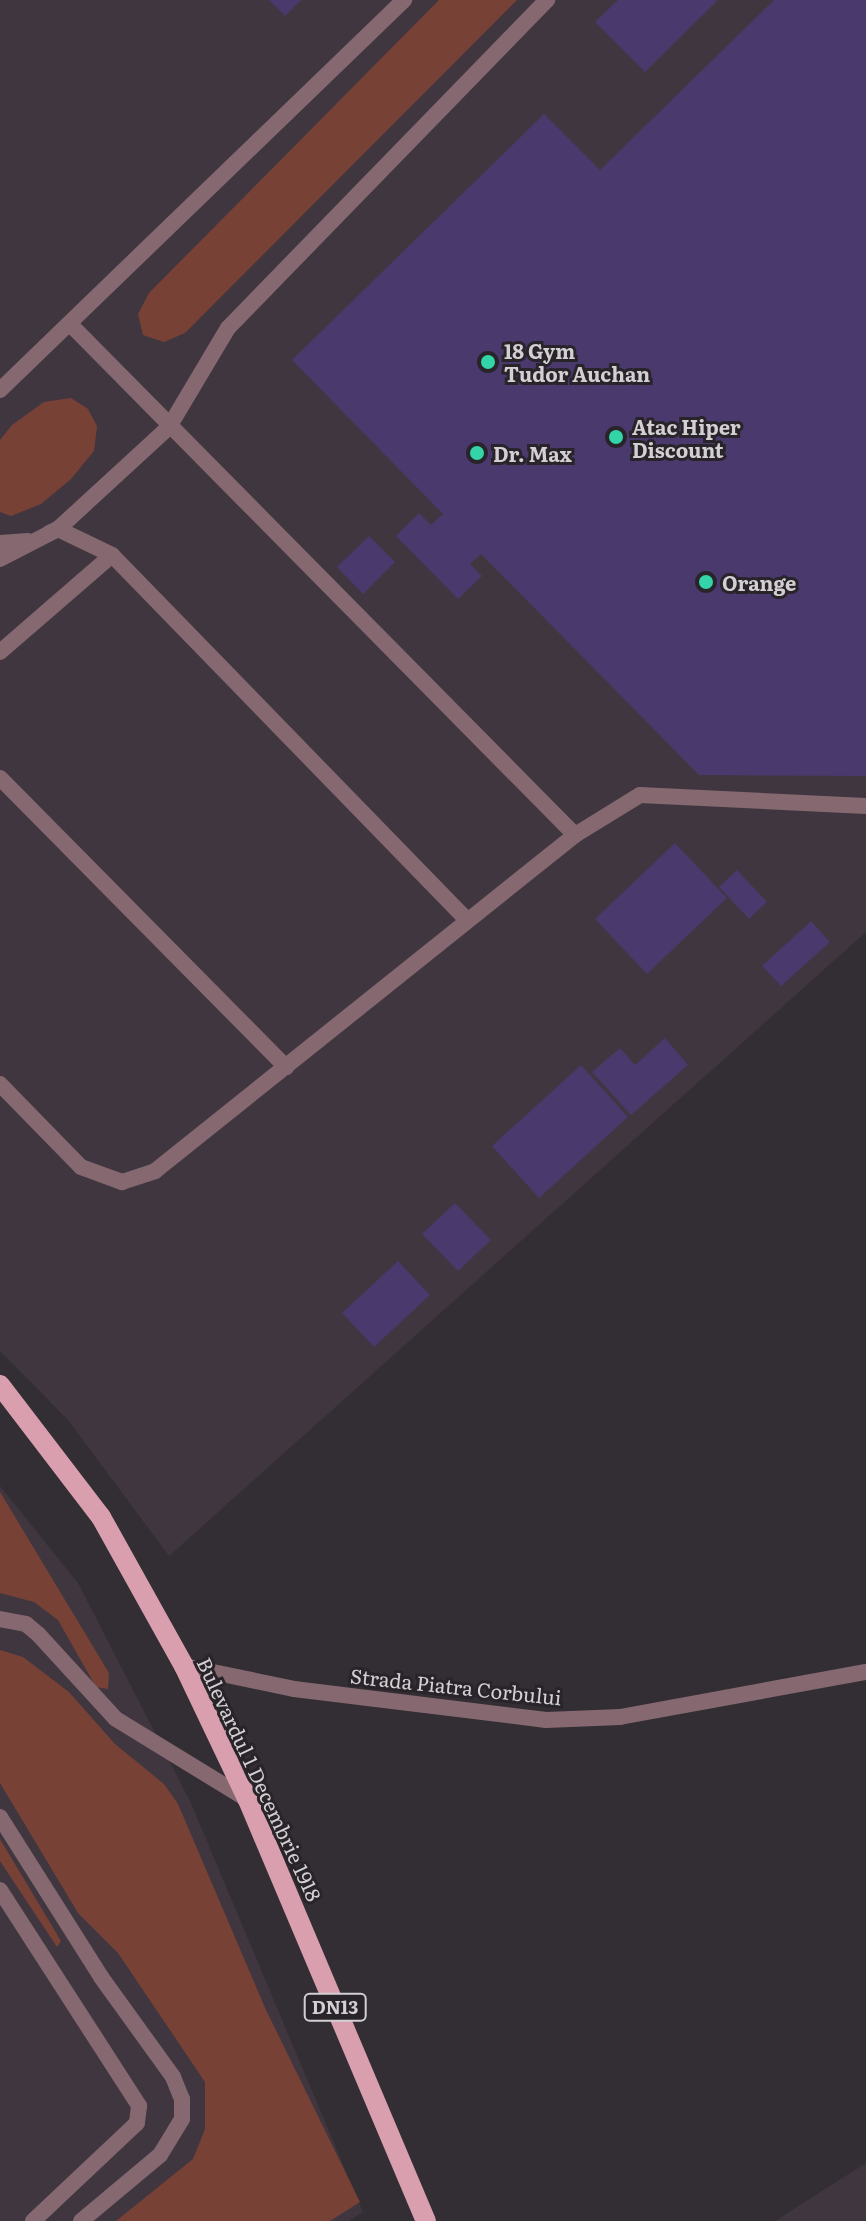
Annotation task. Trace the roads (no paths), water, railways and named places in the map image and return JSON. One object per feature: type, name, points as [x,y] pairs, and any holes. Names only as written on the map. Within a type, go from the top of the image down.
[{"type":"main road","name":"Bulevardul 1 Decembrie 1918","points":[[0,1385],[101,1517],[184,1666],[248,1800],[426,2221]]},
{"type":"street","points":[[0,390],[404,0]]},
{"type":"street","points":[[0,559],[58,529],[169,427],[228,328],[547,0]]},
{"type":"street","points":[[70,324],[575,835]]},
{"type":"street","points":[[0,543],[27,542],[58,529],[112,555],[467,920]]},
{"type":"street","points":[[0,652],[112,555]]},
{"type":"street","points":[[0,778],[286,1067]]},
{"type":"street","points":[[0,1084],[81,1167],[122,1182],[155,1171],[575,835],[640,795],[866,806]]},
{"type":"street","points":[[0,1619],[26,1624],[38,1634],[116,1719],[248,1800]]},
{"type":"street","name":"Strada Piatra Corbului","points":[[184,1666],[294,1689],[546,1720],[620,1717],[866,1672]]},
{"type":"street","points":[[0,1817],[101,1977],[173,2077],[182,2099],[182,2119],[160,2155],[81,2221]]},
{"type":"street","points":[[0,1890],[139,2106],[137,2123],[33,2221]]},
{"type":"place","name":"18 Gym Tudor Auchan","points":[[488,362]]},
{"type":"place","name":"Atac Hiper Discount","points":[[616,437]]},
{"type":"place","name":"Dr. Max","points":[[477,453]]},
{"type":"place","name":"Orange","points":[[706,582]]}]
